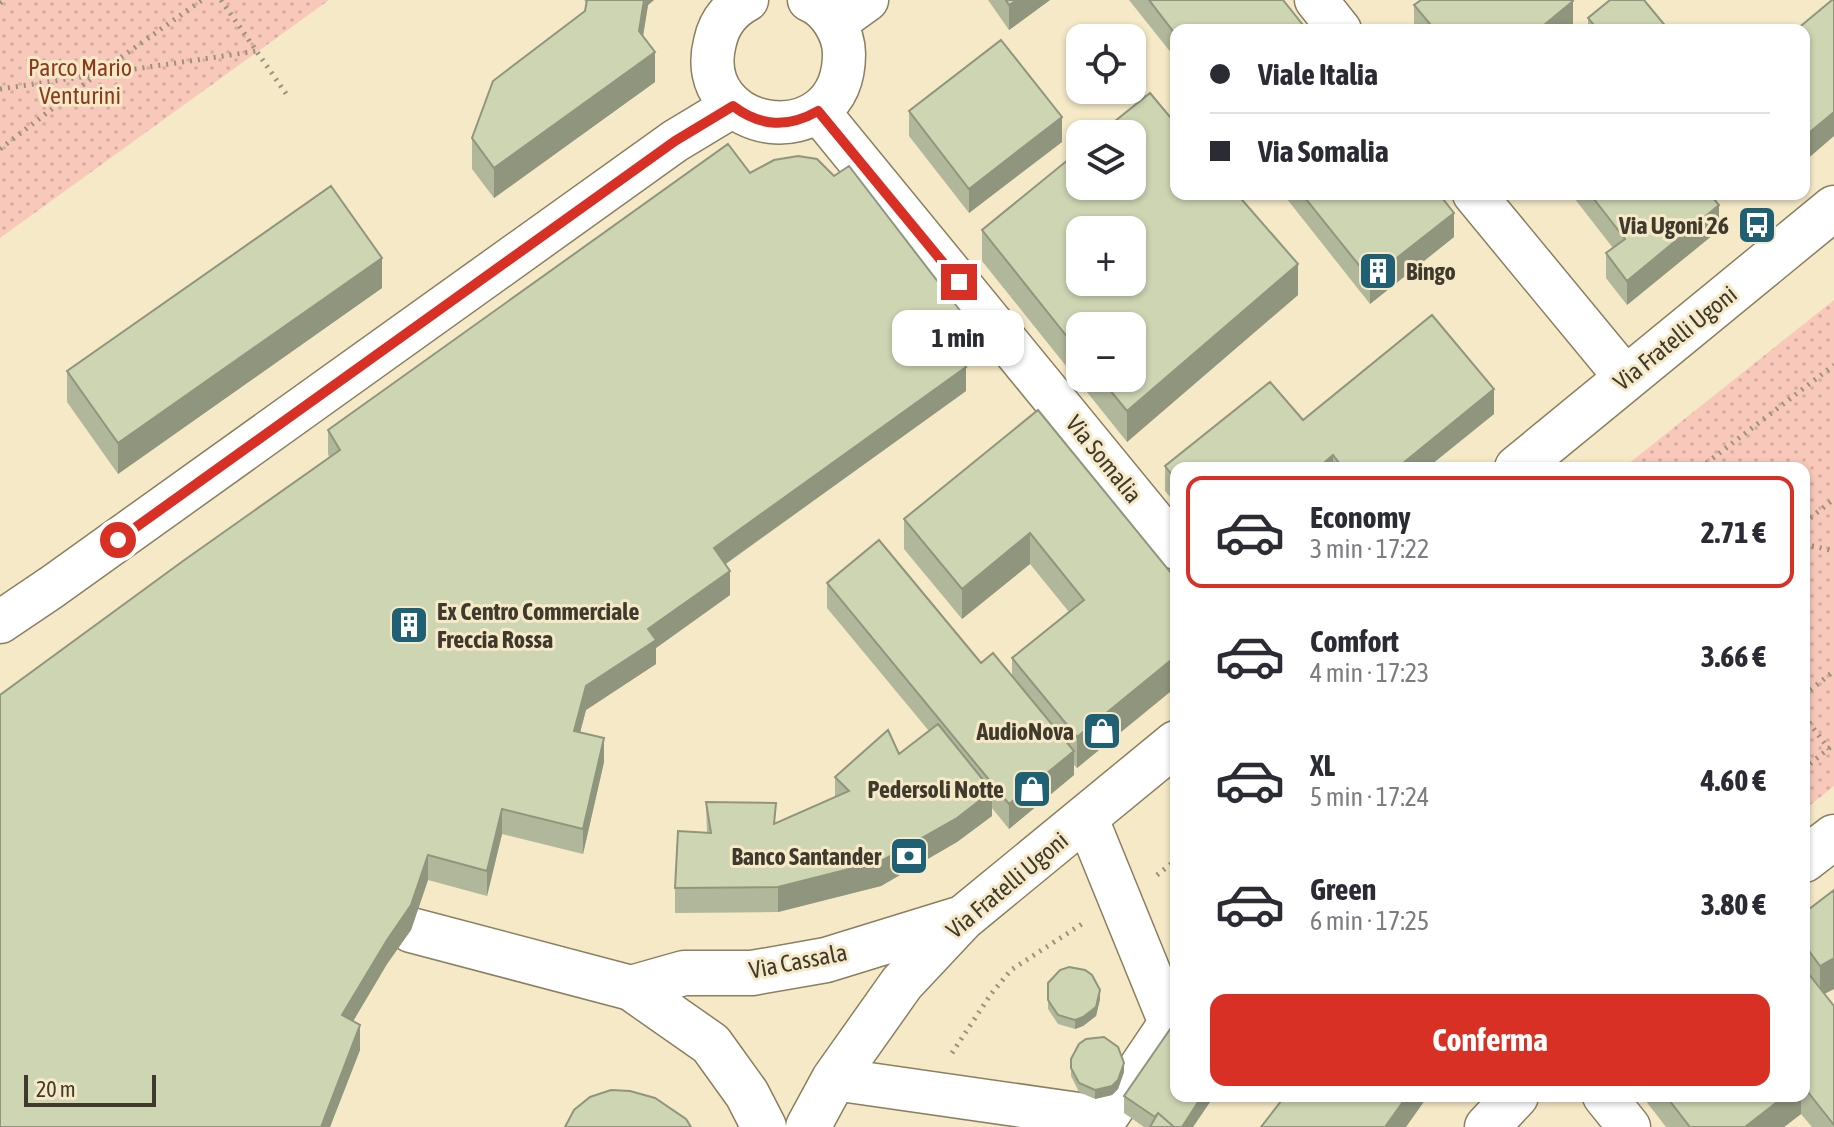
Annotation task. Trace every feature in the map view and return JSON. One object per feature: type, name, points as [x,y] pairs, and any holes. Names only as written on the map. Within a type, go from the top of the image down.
[{"type":"main road","name":"Via Fratelli Ugoni","points":[[1524,462],[1834,208]]},
{"type":"main road","name":"Via Fratelli Ugoni","points":[[808,1127],[834,1079],[902,983],[963,918],[1170,748]]},
{"type":"main road","points":[[1810,855],[1834,837]]},
{"type":"main road","name":"Via Cassala","points":[[631,988],[684,973],[752,973],[826,960],[963,918]]},
{"type":"main road","points":[[411,930],[631,988],[711,1044],[747,1094],[764,1127]]},
{"type":"main road","points":[[1487,1127],[1510,1102]]},
{"type":"street","points":[[1316,0],[1335,24]]},
{"type":"street","points":[[738,2],[718,28],[711,55],[717,83],[733,106],[748,117],[766,123],[784,124],[802,120],[818,111],[835,93],[844,70],[844,46],[837,8]]},
{"type":"street","points":[[0,622],[675,141],[733,106]]},
{"type":"street","name":"Via Somalia","points":[[818,111],[1170,541]]},
{"type":"street","points":[[1479,200],[1626,378]]},
{"type":"street","points":[[834,1079],[1106,1118],[1170,1023],[1087,819]]},
{"type":"street","points":[[1609,1102],[1629,1127]]},
{"type":"path","points":[[0,149],[96,75],[202,0]]},
{"type":"path","points":[[221,0],[289,98]]},
{"type":"path","points":[[0,89],[257,51]]},
{"type":"path","points":[[1708,462],[1834,365]]},
{"type":"path","points":[[1810,518],[1834,499]]},
{"type":"path","points":[[1810,545],[1834,551]]},
{"type":"path","points":[[1810,690],[1834,671]]},
{"type":"path","points":[[1810,723],[1831,747],[1810,764]]},
{"type":"path","points":[[925,1092],[991,994],[1011,970],[1170,864]]},
{"type":"green space","name":"Parco Mario Venturini","points":[[0,0],[329,0],[0,238]]},
{"type":"green space","points":[[1834,300],[1834,786],[1810,805],[1810,462],[1631,462]]},
{"type":"building","points":[[587,0],[644,0],[639,31],[655,52],[494,168],[472,138],[493,81],[585,11]]},
{"type":"building","points":[[1149,0],[1283,0],[1302,24],[1170,24],[1170,27]]},
{"type":"building","points":[[1421,0],[1573,1],[1545,24],[1430,24],[1414,5]]},
{"type":"building","points":[[1610,0],[1644,0],[1664,24],[1593,24],[1588,18]]},
{"type":"building","points":[[1834,0],[1834,112],[1810,132],[1810,24],[1803,24]]},
{"type":"building","points":[[1001,40],[1062,117],[969,189],[909,111]]},
{"type":"building","points":[[1150,93],[1170,117],[1170,200],[1242,200],[1298,264],[1127,411],[1111,392],[1146,392],[1146,312],[1066,312],[1066,335],[982,230],[1066,161],[1066,200],[1146,200],[1146,120],[1116,120],[1136,104],[1146,104],[1146,96]]},
{"type":"building","name":"Ex Centro Commerciale Freccia Rossa","points":[[728,144],[750,173],[774,160],[798,156],[817,159],[834,176],[849,166],[975,330],[951,348],[966,367],[714,548],[730,571],[648,629],[656,640],[586,686],[574,731],[604,738],[583,829],[502,809],[487,871],[428,855],[411,905],[342,1015],[360,1025],[321,1127],[0,1127],[0,695],[340,450],[328,430]]},
{"type":"building","points":[[331,186],[382,258],[118,443],[67,371]]},
{"type":"building","points":[[1307,200],[1444,200],[1454,213],[1370,279]]},
{"type":"building","points":[[1595,200],[1715,200],[1719,205],[1627,281],[1606,253],[1625,239]]},
{"type":"building","points":[[1432,315],[1494,389],[1404,462],[1338,462],[1333,455],[1325,462],[1170,462],[1270,382],[1303,420]]},
{"type":"building","points":[[1038,410],[1170,572],[1170,661],[1077,737],[1012,658],[1084,600],[1030,533],[962,589],[904,519]]},
{"type":"building","points":[[879,540],[981,663],[993,653],[1074,751],[1009,804],[827,583]]},
{"type":"building","points":[[938,724],[992,791],[957,818],[881,861],[778,887],[675,888],[678,831],[711,833],[706,802],[776,803],[774,824],[849,791],[835,777],[888,730],[899,754]]},
{"type":"building","points":[[1834,890],[1834,958],[1820,966],[1810,952],[1810,908]]},
{"type":"building","points":[[1069,967],[1085,970],[1092,975],[1100,990],[1096,1007],[1075,1020],[1058,1015],[1048,1000],[1048,983],[1060,970]]},
{"type":"building","points":[[1810,976],[1834,1006],[1834,1125],[1810,1095]]},
{"type":"building","points":[[1170,1029],[1170,1102],[1198,1102],[1182,1127],[1174,1127],[1158,1113],[1155,1117],[1124,1096]]},
{"type":"building","points":[[1104,1037],[1118,1047],[1124,1063],[1118,1080],[1112,1086],[1095,1090],[1079,1083],[1071,1068],[1071,1059],[1079,1044],[1086,1039]]},
{"type":"building","points":[[611,1090],[630,1091],[655,1098],[686,1119],[691,1127],[565,1127],[574,1110],[590,1097]]},
{"type":"building","points":[[1280,1102],[1403,1102],[1385,1127],[1261,1127]]},
{"type":"building","points":[[1671,1102],[1777,1102],[1745,1127],[1690,1127]]},
{"type":"building","points":[[1158,1113],[1174,1127],[1150,1127]]},
{"type":"place","name":"Via Ugoni 26","points":[[1757,225]]},
{"type":"place","name":"Bingo","points":[[1378,271]]},
{"type":"place","name":"Ex Centro Commerciale Freccia Rossa","points":[[409,625]]},
{"type":"place","name":"AudioNova","points":[[1102,731]]},
{"type":"place","name":"Pedersoli Notte","points":[[1032,789]]},
{"type":"place","name":"Banco Santander","points":[[909,856]]},
{"type":"route","points":[[118,540],[675,141],[733,106],[748,117],[766,123],[784,124],[802,120],[818,111],[959,282]]}]
